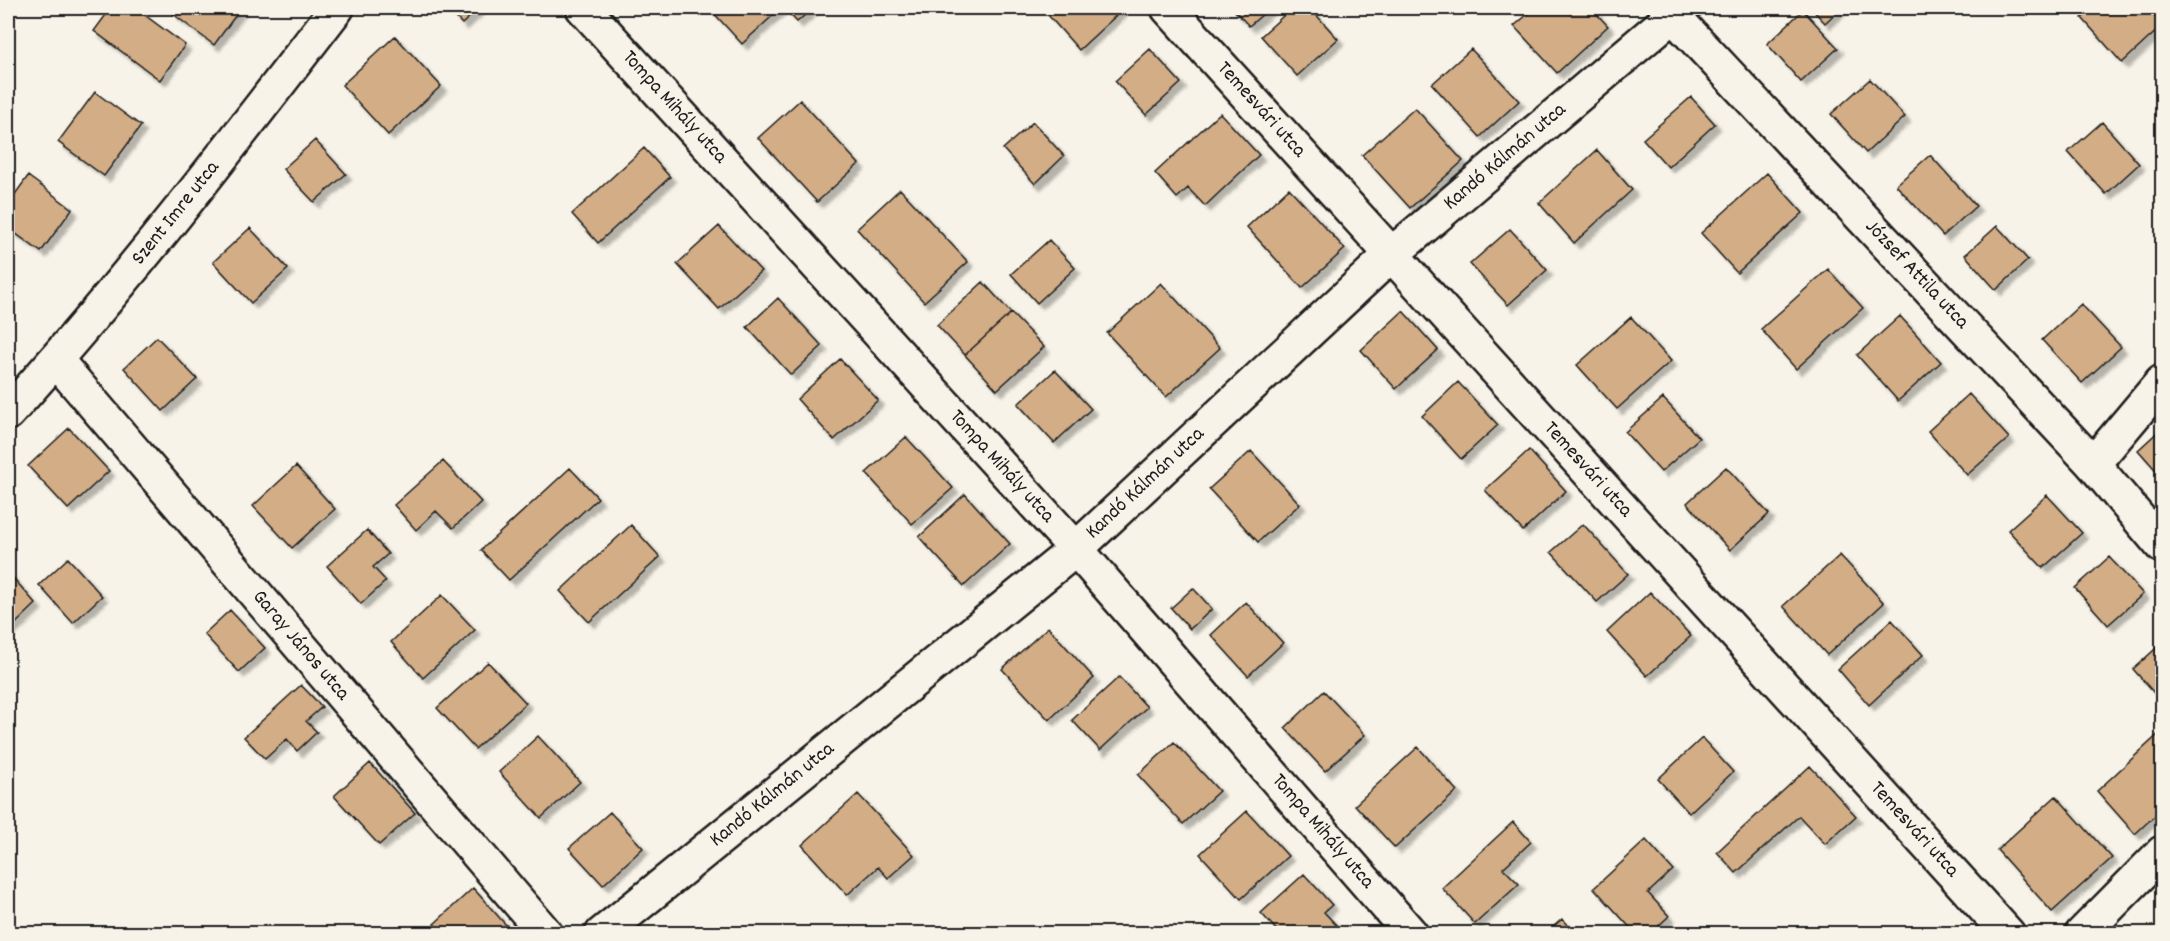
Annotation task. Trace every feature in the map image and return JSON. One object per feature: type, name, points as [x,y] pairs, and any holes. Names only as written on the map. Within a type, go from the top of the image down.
[{"type":"street","name":"Szent Imre utca","points":[[8,413],[56,360],[219,162],[337,8]]},
{"type":"street","name":"Tompa Mihály utca","points":[[583,8],[1076,549],[1411,933]]},
{"type":"street","name":"Temesvári utca","points":[[1168,8],[1394,254],[2008,933]]},
{"type":"street","name":"Kandó Kálmán utca","points":[[602,933],[1076,549],[1394,254],[1669,11]]},
{"type":"street","name":"József Attila utca","points":[[1669,11],[2093,464],[2163,546]]},
{"type":"street","name":"Garay János utca","points":[[56,360],[546,933]]},
{"type":"street","points":[[2093,464],[2163,382]]},
{"type":"street","points":[[2082,933],[2163,853]]},
{"type":"building","points":[[111,8],[135,8],[185,45],[160,80],[94,31]]},
{"type":"building","points":[[178,8],[241,8],[214,45],[173,14]]},
{"type":"building","points":[[447,8],[479,8],[462,24]]},
{"type":"building","points":[[781,8],[742,44],[710,9]]},
{"type":"building","points":[[784,8],[813,8],[797,22]]},
{"type":"building","points":[[1056,8],[1117,8],[1121,11],[1079,50],[1048,15]]},
{"type":"building","points":[[1232,8],[1270,8],[1249,26]]},
{"type":"building","points":[[1292,8],[1310,8],[1338,39],[1297,76],[1261,36]]},
{"type":"building","points":[[1535,8],[1591,8],[1608,26],[1557,73],[1514,26]]},
{"type":"building","points":[[1811,8],[1841,8],[1825,23]]},
{"type":"building","points":[[2093,8],[2148,8],[2162,26],[2122,63],[2082,18]]},
{"type":"building","points":[[1803,10],[1838,48],[1801,82],[1767,44]]},
{"type":"building","points":[[395,36],[441,86],[388,135],[342,85]]},
{"type":"building","points":[[1150,49],[1181,83],[1146,115],[1115,81]]},
{"type":"building","points":[[1471,49],[1519,101],[1480,137],[1432,84]]},
{"type":"building","points":[[1870,79],[1905,117],[1866,153],[1831,114]]},
{"type":"building","points":[[95,92],[141,126],[104,176],[58,142]]},
{"type":"building","points":[[1691,97],[1715,124],[1668,167],[1643,139]]},
{"type":"building","points":[[800,100],[859,164],[817,202],[758,138]]},
{"type":"building","points":[[1415,108],[1463,161],[1410,208],[1362,155]]},
{"type":"building","points":[[1220,113],[1259,155],[1205,206],[1188,188],[1177,198],[1155,173]]},
{"type":"building","points":[[1033,122],[1064,156],[1035,184],[1003,149]]},
{"type":"building","points":[[2102,122],[2139,164],[2106,194],[2068,152]]},
{"type":"building","points":[[315,140],[346,174],[314,202],[283,169]]},
{"type":"building","points":[[644,148],[670,177],[598,243],[572,214]]},
{"type":"building","points":[[1597,150],[1632,190],[1574,243],[1539,203]]},
{"type":"building","points":[[1930,155],[1976,206],[1943,236],[1896,185]]},
{"type":"building","points":[[1767,173],[1803,213],[1737,273],[1701,233]]},
{"type":"building","points":[[28,176],[72,209],[41,252],[8,228],[8,204]]},
{"type":"building","points":[[1289,188],[1345,249],[1302,288],[1247,227]]},
{"type":"building","points":[[900,189],[968,262],[924,302],[857,229]]},
{"type":"building","points":[[719,226],[761,271],[719,309],[677,264]]},
{"type":"building","points":[[1997,226],[2028,260],[1996,290],[1965,255]]},
{"type":"building","points":[[250,228],[288,269],[251,303],[213,262]]},
{"type":"building","points":[[1510,229],[1547,270],[1508,305],[1470,264]]},
{"type":"building","points":[[1049,240],[1075,268],[1037,303],[1011,274]]},
{"type":"building","points":[[1828,269],[1863,308],[1796,369],[1761,329]]},
{"type":"building","points":[[983,282],[1011,313],[965,355],[937,325]]},
{"type":"building","points":[[1161,283],[1220,348],[1166,397],[1107,333]]},
{"type":"building","points":[[778,298],[822,346],[791,375],[747,327]]},
{"type":"building","points":[[2081,304],[2121,347],[2082,383],[2042,340]]},
{"type":"building","points":[[1403,311],[1438,350],[1396,389],[1361,350]]},
{"type":"building","points":[[1011,313],[1044,347],[997,390],[965,355]]},
{"type":"building","points":[[1900,316],[1941,362],[1898,401],[1857,355]]},
{"type":"building","points":[[1631,317],[1671,361],[1617,409],[1577,365]]},
{"type":"building","points":[[157,337],[197,379],[163,411],[124,368]]},
{"type":"building","points":[[840,359],[878,400],[834,440],[797,399]]},
{"type":"building","points":[[1055,370],[1091,409],[1054,443],[1018,404]]},
{"type":"building","points":[[1458,382],[1498,425],[1461,459],[1422,416]]},
{"type":"building","points":[[1969,394],[2009,438],[1967,475],[1928,431]]},
{"type":"building","points":[[1663,398],[1699,438],[1661,472],[1625,432]]},
{"type":"building","points":[[69,428],[109,471],[68,509],[28,466]]},
{"type":"building","points":[[2162,428],[2162,477],[2138,450]]},
{"type":"building","points":[[906,437],[953,488],[912,524],[866,473]]},
{"type":"building","points":[[1529,450],[1566,491],[1523,531],[1485,490]]},
{"type":"building","points":[[1251,451],[1300,504],[1258,542],[1209,489]]},
{"type":"building","points":[[443,461],[481,502],[453,528],[436,511],[416,530],[394,505]]},
{"type":"building","points":[[296,466],[335,509],[292,548],[253,506]]},
{"type":"building","points":[[1726,467],[1769,514],[1730,550],[1687,503]]},
{"type":"building","points":[[570,468],[598,498],[509,580],[481,550]]},
{"type":"building","points":[[965,494],[1010,544],[964,586],[919,537]]},
{"type":"building","points":[[2047,495],[2082,533],[2043,568],[2008,530]]},
{"type":"building","points":[[1583,524],[1628,574],[1597,602],[1551,552]]},
{"type":"building","points":[[631,525],[660,557],[589,622],[560,591]]},
{"type":"building","points":[[367,530],[388,554],[373,567],[386,581],[361,604],[327,566]]},
{"type":"building","points":[[1840,555],[1884,603],[1827,655],[1783,606]]},
{"type":"building","points":[[2109,557],[2143,594],[2108,625],[2075,588]]},
{"type":"building","points":[[68,558],[102,596],[73,623],[39,585]]},
{"type":"building","points":[[8,572],[36,604],[8,631]]},
{"type":"building","points":[[1193,588],[1212,609],[1190,629],[1171,608]]},
{"type":"building","points":[[1650,592],[1691,636],[1647,676],[1607,632]]},
{"type":"building","points":[[442,595],[475,630],[423,678],[391,642]]},
{"type":"building","points":[[1246,602],[1283,643],[1248,676],[1211,635]]},
{"type":"building","points":[[230,610],[265,648],[239,672],[204,634]]},
{"type":"building","points":[[1892,620],[1923,655],[1869,705],[1838,669]]},
{"type":"building","points":[[1048,627],[1094,678],[1049,720],[1002,669]]},
{"type":"building","points":[[2162,643],[2162,700],[2161,701],[2133,669]]},
{"type":"building","points":[[488,662],[526,703],[475,749],[437,708]]},
{"type":"building","points":[[1119,677],[1147,707],[1100,750],[1072,720]]},
{"type":"building","points":[[301,685],[322,707],[306,721],[317,732],[297,751],[287,739],[265,759],[244,737]]},
{"type":"building","points":[[1324,691],[1365,735],[1325,771],[1285,728]]},
{"type":"building","points":[[2162,731],[2162,809],[2135,834],[2097,791]]},
{"type":"building","points":[[538,736],[580,782],[541,818],[499,772]]},
{"type":"building","points":[[1702,738],[1733,772],[1689,813],[1658,779]]},
{"type":"building","points":[[1174,742],[1219,791],[1183,824],[1138,775]]},
{"type":"building","points":[[1418,747],[1457,791],[1395,848],[1355,805]]},
{"type":"building","points":[[370,763],[415,813],[379,845],[334,796]]},
{"type":"building","points":[[1810,766],[1856,816],[1825,844],[1799,816],[1736,873],[1717,852]]},
{"type":"building","points":[[858,794],[914,855],[888,878],[878,867],[847,895],[802,845]]},
{"type":"building","points":[[2056,796],[2112,858],[2052,912],[1997,850]]},
{"type":"building","points":[[1247,811],[1288,856],[1241,899],[1200,854]]},
{"type":"building","points":[[610,812],[643,848],[603,885],[569,848]]},
{"type":"building","points":[[1513,822],[1531,842],[1503,868],[1519,884],[1475,924],[1442,888]]},
{"type":"building","points":[[1646,840],[1673,870],[1648,893],[1669,916],[1650,934],[1636,934],[1594,888]]},
{"type":"building","points":[[1304,874],[1332,905],[1324,912],[1339,928],[1333,934],[1280,934],[1261,913]]},
{"type":"building","points":[[473,888],[514,934],[443,934],[434,924]]},
{"type":"building","points":[[1562,919],[1575,934],[1545,934]]}]
